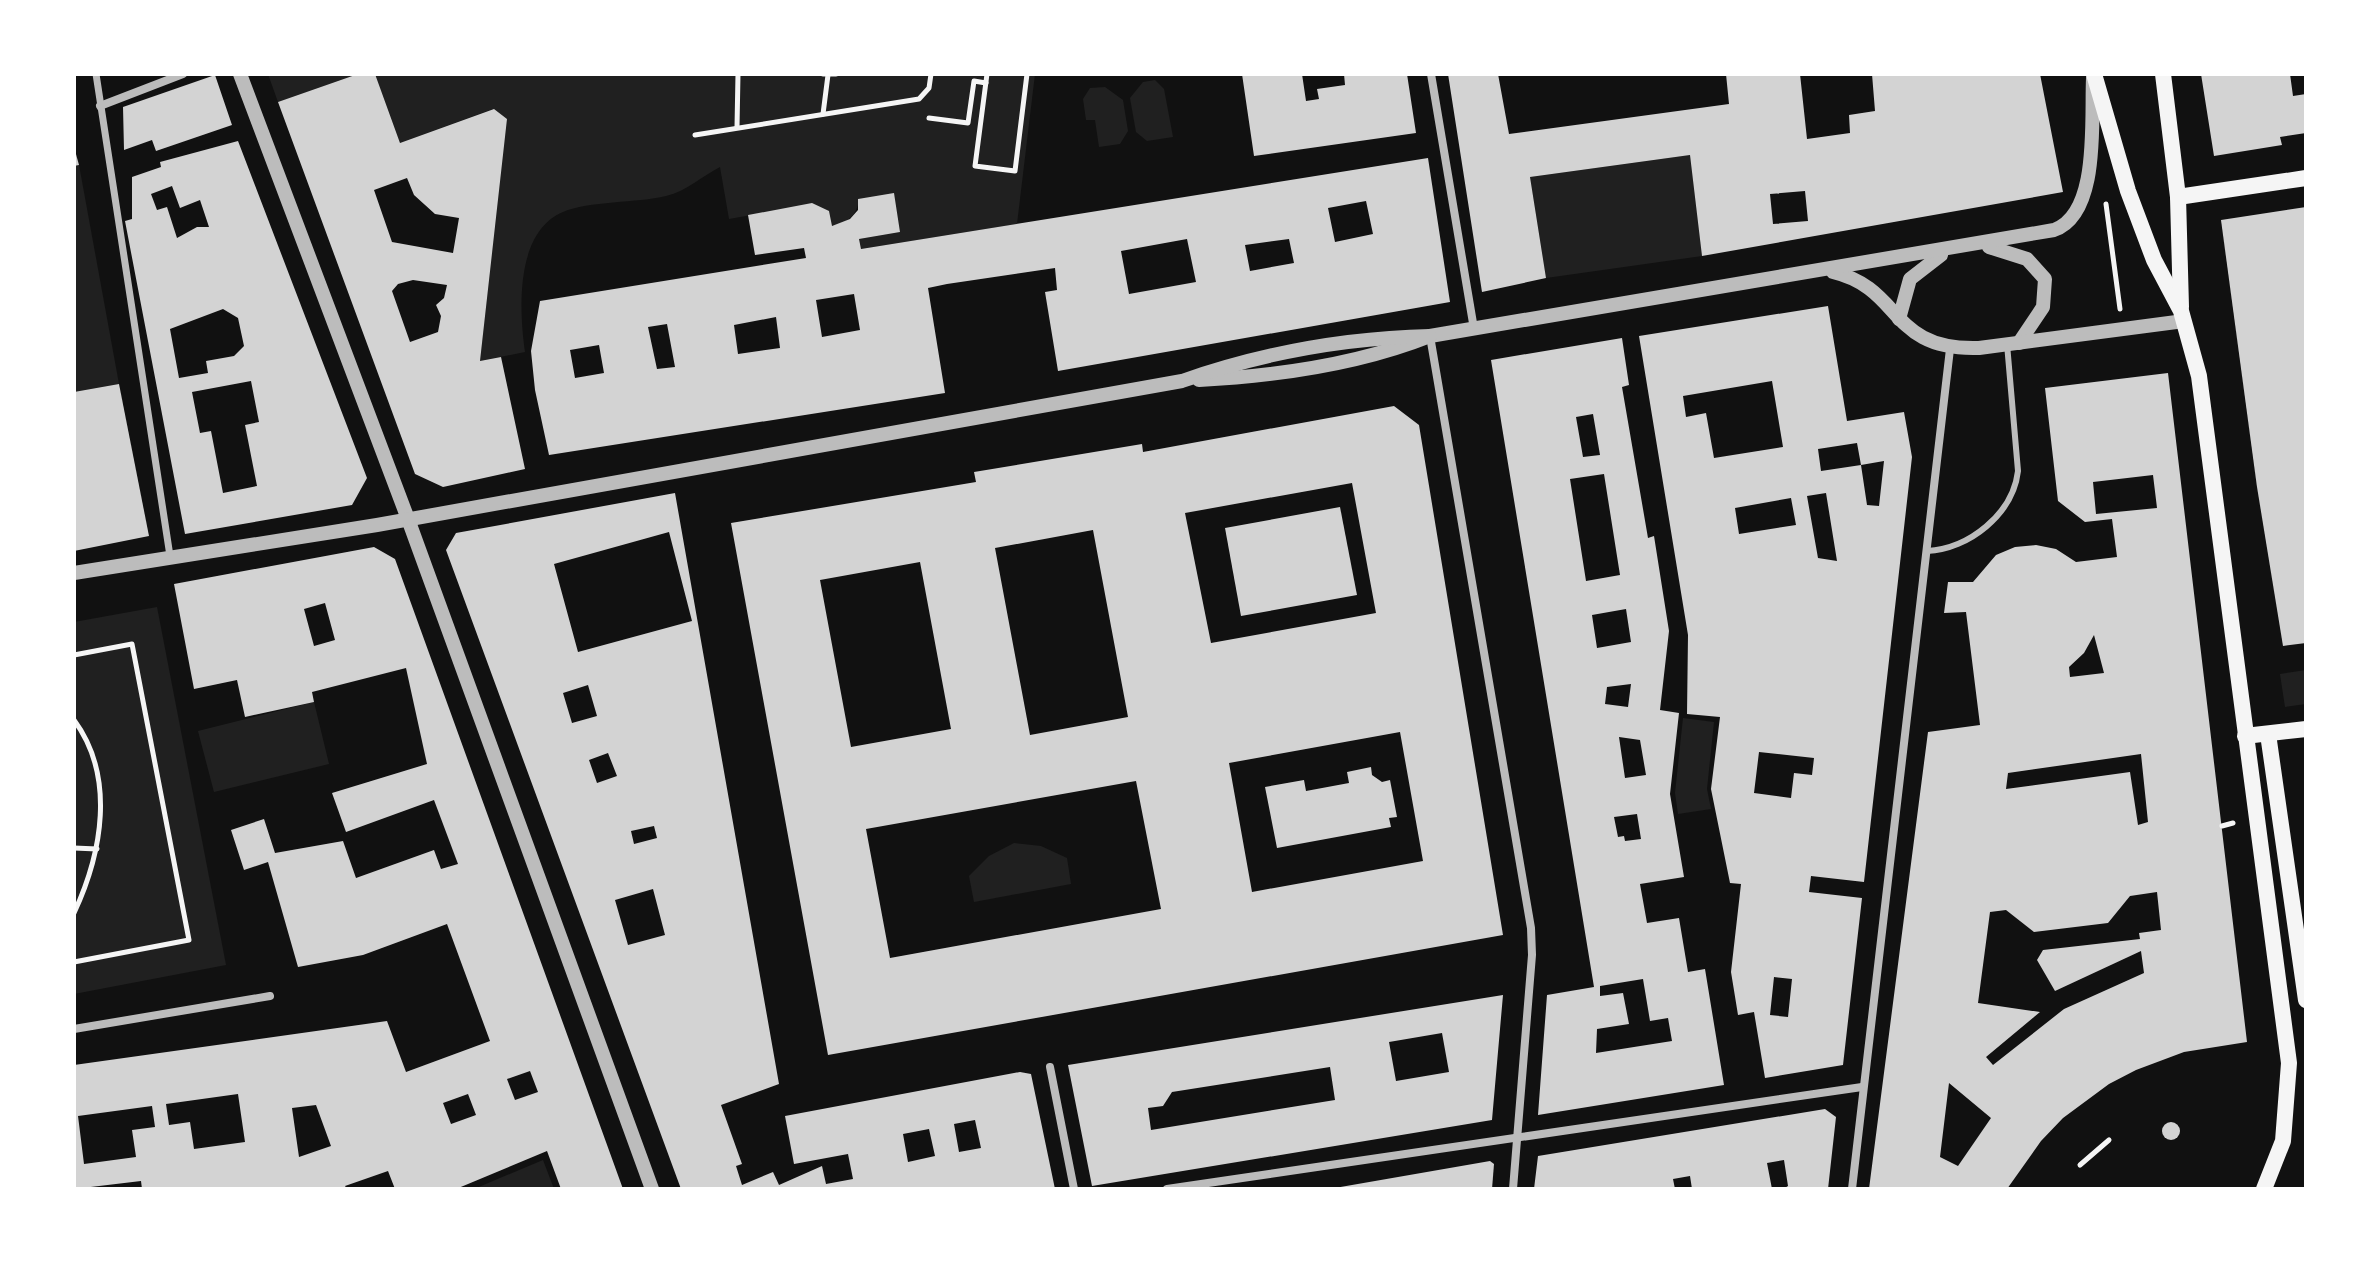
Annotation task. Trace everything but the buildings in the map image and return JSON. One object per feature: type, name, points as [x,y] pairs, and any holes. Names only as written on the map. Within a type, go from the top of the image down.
[{"type":"main road","points":[[2094,74],[2144,237],[2183,316]]},
{"type":"main road","points":[[2163,74],[2178,197],[2183,316],[2203,404],[2287,1047],[2290,1084],[2286,1128],[2264,1189]]},
{"type":"main road","points":[[2178,197],[2306,178]]},
{"type":"main road","points":[[2245,736],[2306,729]]},
{"type":"main road","points":[[2268,734],[2302,946],[2306,1000]]},
{"type":"street","points":[[96,74],[170,556]]},
{"type":"street","points":[[100,106],[183,74]]},
{"type":"street","points":[[240,74],[408,519],[652,1189]]},
{"type":"street","points":[[1431,74],[1474,329]]},
{"type":"street","points":[[74,573],[408,519],[1182,381],[1271,354],[1366,339],[1430,336],[2043,234],[2066,225],[2079,210],[2086,194],[2094,74]]},
{"type":"street","points":[[1981,245],[2027,259],[2042,271],[2045,279],[2043,307],[2013,344]]},
{"type":"street","points":[[1899,319],[1905,289],[1917,271],[1931,260],[1960,247]]},
{"type":"street","points":[[1828,270],[1867,286],[1927,342],[1950,349],[2117,330],[2183,316]]},
{"type":"street","points":[[1430,336],[1531,928],[1532,955],[1513,1189]]},
{"type":"street","points":[[1852,1189],[1950,349]]},
{"type":"street","points":[[74,1029],[270,996]]},
{"type":"street","points":[[1050,1067],[1074,1189]]},
{"type":"street","points":[[1167,1189],[1862,1087]]},
{"type":"lane","points":[[1927,551],[1949,549],[1966,540],[2004,511],[2016,487],[2013,344]]},
{"type":"path","points":[[737,127],[738,74]]},
{"type":"path","points":[[823,114],[829,74]]},
{"type":"path","points":[[695,135],[919,99],[929,88],[931,74]]},
{"type":"path","points":[[987,74],[975,166],[1015,171],[1027,74]]},
{"type":"path","points":[[929,118],[968,123],[974,81],[986,83]]},
{"type":"path","points":[[2105,194],[2117,330]]},
{"type":"path","points":[[74,655],[132,644],[189,940],[74,962]]},
{"type":"path","points":[[74,720],[95,762],[101,817],[97,849],[87,884],[74,913]]},
{"type":"path","points":[[2222,826],[2233,823]]},
{"type":"path","points":[[74,848],[97,849]]},
{"type":"path","points":[[2080,1165],[2109,1140]]},
{"type":"shaded area","points":[[268,74],[358,74],[278,102]]},
{"type":"shaded area","points":[[375,74],[1035,74],[1017,224],[861,249],[859,239],[900,232],[894,194],[859,199],[850,218],[832,226],[803,206],[729,219],[720,167],[674,194],[573,208],[547,222],[528,254],[524,274],[522,315],[525,352],[480,361],[507,119],[493,109],[400,143]]},
{"type":"shaded area","points":[[1155,80],[1164,89],[1173,137],[1147,141],[1136,132],[1130,98],[1143,82]]},
{"type":"shaded area","points":[[1105,87],[1123,100],[1128,131],[1120,144],[1099,147],[1095,120],[1086,120],[1083,99],[1090,88]]},
{"type":"shaded area","points":[[1690,155],[1702,256],[1546,278],[1530,177]]},
{"type":"shaded area","points":[[79,165],[119,384],[74,392],[74,166]]},
{"type":"shaded area","points":[[157,607],[226,965],[74,994],[74,622]]},
{"type":"shaded area","points":[[2306,670],[2306,704],[2285,707],[2280,674]]},
{"type":"shaded area","points":[[314,702],[329,764],[214,792],[198,731]]},
{"type":"shaded area","points":[[1683,718],[1714,722],[1707,789],[1711,809],[1678,814],[1675,793]]},
{"type":"shaded area","points":[[1014,843],[1041,846],[1067,858],[1071,884],[974,902],[969,876],[989,856]]},
{"type":"shaded area","points":[[543,1160],[554,1189],[474,1189]]}]
